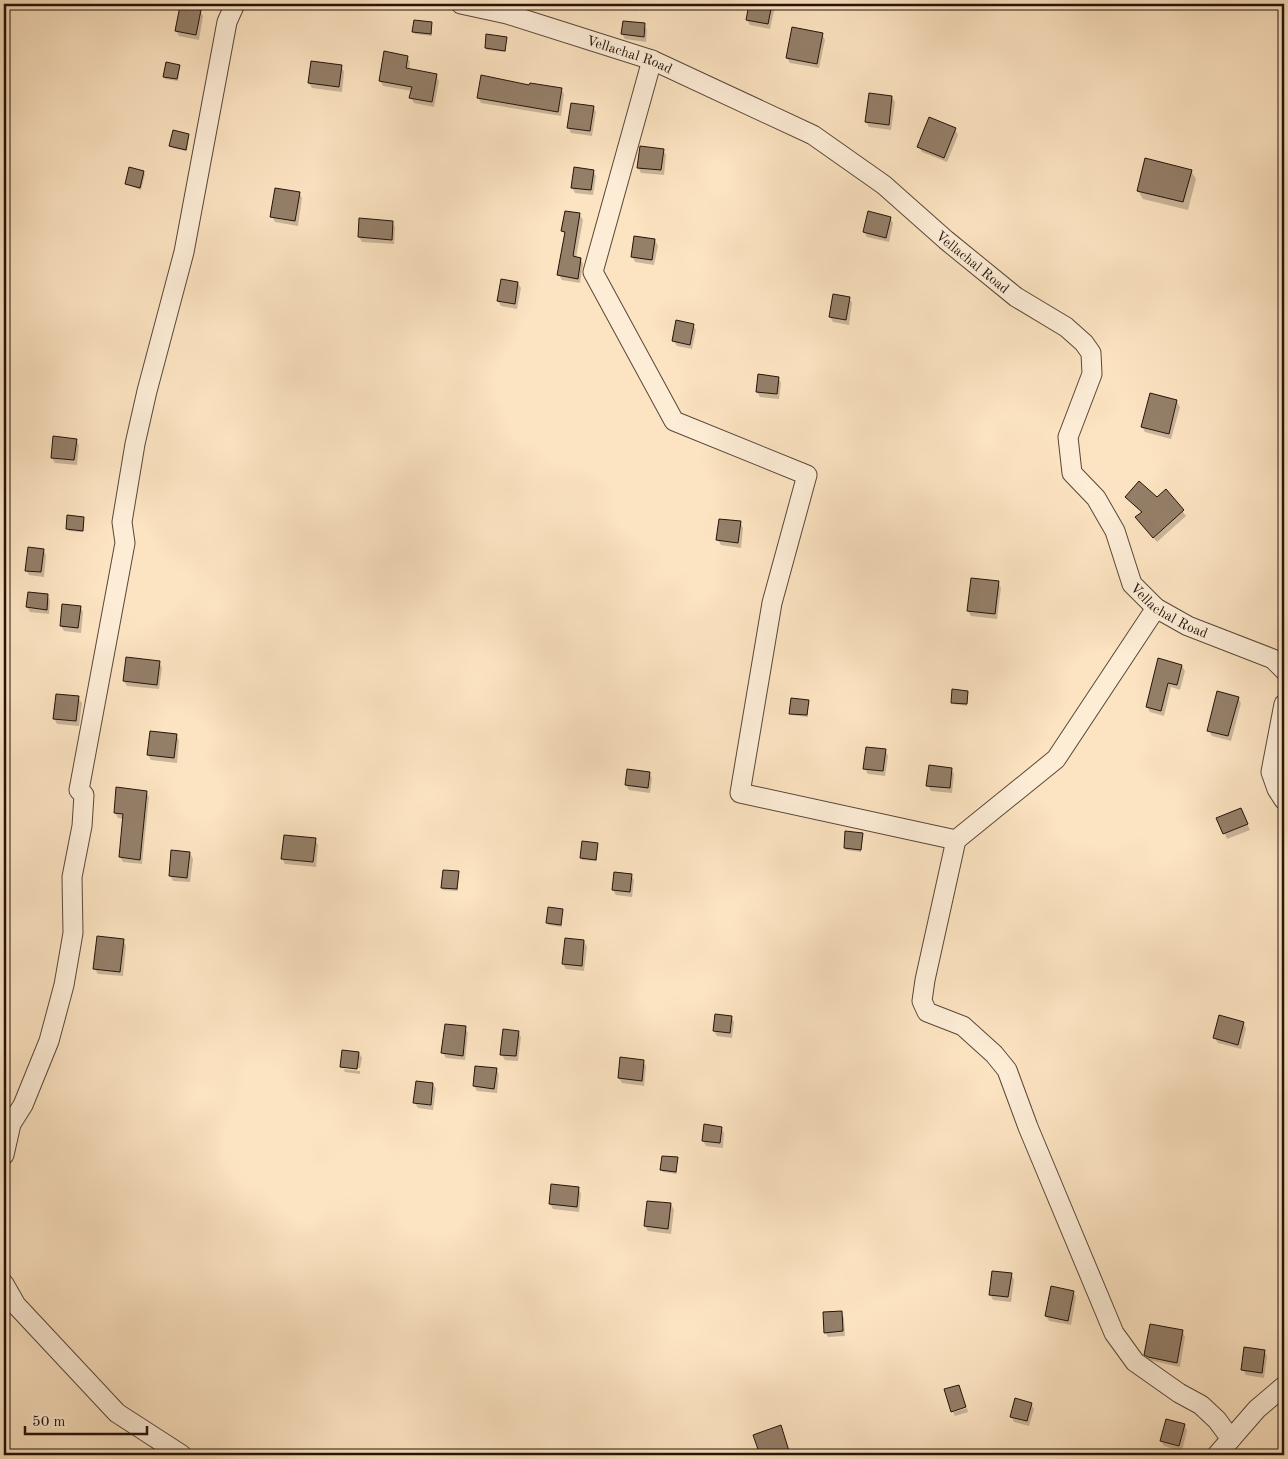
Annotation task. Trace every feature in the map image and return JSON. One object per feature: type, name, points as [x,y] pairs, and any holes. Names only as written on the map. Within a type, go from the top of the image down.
[{"type":"street","points":[[4,1155],[11,1124],[23,1105],[49,1041],[64,985],[73,933],[72,877],[82,826],[84,795],[79,790],[125,543],[122,522],[135,444],[146,391],[184,252],[227,22],[235,4]]},
{"type":"street","name":"Vellachal Road","points":[[461,4],[508,14],[652,60],[813,135],[884,184],[946,240],[1016,297],[1066,327],[1084,343],[1091,353],[1092,374],[1068,437],[1072,473],[1096,498],[1114,531],[1132,584],[1156,608],[1188,626],[1273,659],[1284,670]]},
{"type":"street","points":[[652,60],[594,272],[674,421],[807,474],[772,602],[740,793],[956,840]]},
{"type":"street","points":[[1156,608],[1056,760],[956,840],[922,1001],[927,1012],[962,1026],[994,1054],[1007,1070],[1028,1127],[1114,1334],[1135,1362],[1179,1393],[1201,1405],[1217,1420],[1231,1439]]},
{"type":"street","points":[[1284,704],[1271,772],[1276,789],[1284,800]]},
{"type":"street","points":[[4,1284],[16,1305],[117,1413],[182,1455]]},
{"type":"street","points":[[1217,1455],[1257,1410],[1284,1386]]},
{"type":"building","points":[[749,4],[772,4],[768,24],[746,20]]},
{"type":"building","points":[[180,6],[201,10],[196,35],[175,31]]},
{"type":"building","points":[[414,20],[432,22],[431,34],[412,32]]},
{"type":"building","points":[[623,21],[645,23],[644,37],[621,34]]},
{"type":"building","points":[[792,27],[823,33],[817,64],[786,58]]},
{"type":"building","points":[[486,34],[507,37],[505,51],[485,48]]},
{"type":"building","points":[[384,51],[408,56],[406,68],[437,74],[432,102],[409,98],[412,87],[379,81]]},
{"type":"building","points":[[311,61],[342,65],[339,87],[308,83]]},
{"type":"building","points":[[166,62],[180,65],[177,79],[163,77]]},
{"type":"building","points":[[481,75],[529,85],[530,83],[562,88],[558,112],[477,98]]},
{"type":"building","points":[[869,93],[892,96],[889,125],[865,122]]},
{"type":"building","points":[[571,103],[594,106],[590,131],[567,128]]},
{"type":"building","points":[[929,117],[956,128],[944,158],[917,147]]},
{"type":"building","points":[[173,130],[189,134],[186,150],[169,146]]},
{"type":"building","points":[[640,146],[664,149],[661,170],[637,168]]},
{"type":"building","points":[[1145,158],[1192,170],[1183,202],[1137,191]]},
{"type":"building","points":[[129,167],[144,171],[140,188],[125,184]]},
{"type":"building","points":[[574,167],[594,170],[591,190],[571,188]]},
{"type":"building","points":[[275,188],[300,192],[295,221],[270,217]]},
{"type":"building","points":[[565,211],[580,213],[573,256],[581,258],[578,279],[557,275],[565,232],[561,231]]},
{"type":"building","points":[[868,211],[891,217],[886,238],[863,232]]},
{"type":"building","points":[[359,218],[393,221],[392,240],[358,237]]},
{"type":"building","points":[[634,236],[655,239],[652,260],[631,257]]},
{"type":"building","points":[[501,279],[518,282],[515,304],[497,301]]},
{"type":"building","points":[[833,294],[850,297],[846,320],[829,317]]},
{"type":"building","points":[[676,320],[694,324],[690,345],[672,341]]},
{"type":"building","points":[[758,374],[779,377],[777,394],[756,392]]},
{"type":"building","points":[[1150,393],[1177,400],[1169,434],[1141,427]]},
{"type":"building","points":[[53,436],[77,439],[74,460],[51,458]]},
{"type":"building","points":[[1139,481],[1157,497],[1166,489],[1184,510],[1153,538],[1135,517],[1142,512],[1125,497]]},
{"type":"building","points":[[67,515],[84,517],[83,531],[66,529]]},
{"type":"building","points":[[719,519],[741,521],[738,543],[716,540]]},
{"type":"building","points":[[28,547],[44,549],[41,572],[25,571]]},
{"type":"building","points":[[971,578],[999,581],[995,614],[967,611]]},
{"type":"building","points":[[28,592],[48,594],[47,610],[26,607]]},
{"type":"building","points":[[62,604],[81,606],[78,628],[60,626]]},
{"type":"building","points":[[126,657],[160,661],[157,685],[123,681]]},
{"type":"building","points":[[1158,658],[1182,665],[1177,685],[1168,683],[1161,711],[1146,707]]},
{"type":"building","points":[[952,689],[968,691],[967,704],[951,703]]},
{"type":"building","points":[[1217,691],[1239,697],[1228,736],[1207,731]]},
{"type":"building","points":[[56,694],[79,696],[76,721],[53,719]]},
{"type":"building","points":[[791,698],[809,700],[807,715],[789,714]]},
{"type":"building","points":[[150,731],[177,734],[174,758],[147,755]]},
{"type":"building","points":[[866,747],[886,749],[883,771],[863,769]]},
{"type":"building","points":[[929,765],[952,768],[950,788],[926,786]]},
{"type":"building","points":[[627,769],[650,772],[648,788],[625,785]]},
{"type":"building","points":[[116,787],[147,791],[140,860],[119,857],[123,814],[114,813]]},
{"type":"building","points":[[1241,808],[1248,824],[1223,834],[1216,818]]},
{"type":"building","points":[[845,831],[863,833],[861,850],[844,848]]},
{"type":"building","points":[[284,835],[316,838],[313,862],[281,859]]},
{"type":"building","points":[[582,841],[598,843],[596,860],[580,858]]},
{"type":"building","points":[[171,850],[190,852],[187,878],[169,876]]},
{"type":"building","points":[[443,870],[459,871],[457,889],[441,888]]},
{"type":"building","points":[[614,872],[632,874],[630,892],[612,890]]},
{"type":"building","points":[[548,907],[563,909],[561,925],[546,923]]},
{"type":"building","points":[[97,936],[124,939],[120,972],[93,969]]},
{"type":"building","points":[[565,938],[584,940],[582,966],[562,964]]},
{"type":"building","points":[[715,1014],[732,1016],[730,1033],[713,1031]]},
{"type":"building","points":[[1219,1015],[1244,1022],[1238,1045],[1213,1038]]},
{"type":"building","points":[[445,1024],[466,1026],[463,1056],[441,1053]]},
{"type":"building","points":[[503,1029],[519,1031],[516,1056],[500,1055]]},
{"type":"building","points":[[342,1050],[359,1052],[357,1069],[340,1067]]},
{"type":"building","points":[[620,1057],[644,1060],[642,1081],[618,1078]]},
{"type":"building","points":[[475,1066],[497,1068],[494,1089],[473,1086]]},
{"type":"building","points":[[416,1081],[433,1083],[431,1105],[413,1103]]},
{"type":"building","points":[[704,1124],[722,1127],[720,1143],[702,1141]]},
{"type":"building","points":[[662,1156],[678,1157],[676,1172],[660,1170]]},
{"type":"building","points":[[551,1184],[579,1187],[577,1207],[549,1204]]},
{"type":"building","points":[[647,1201],[671,1203],[668,1229],[644,1226]]},
{"type":"building","points":[[992,1271],[1012,1273],[1008,1297],[989,1295]]},
{"type":"building","points":[[1051,1286],[1074,1291],[1068,1321],[1045,1316]]},
{"type":"building","points":[[842,1311],[843,1331],[824,1333],[823,1312]]},
{"type":"building","points":[[1150,1324],[1183,1330],[1177,1363],[1144,1355]]},
{"type":"building","points":[[1244,1347],[1265,1350],[1262,1373],[1241,1370]]},
{"type":"building","points":[[959,1385],[966,1407],[951,1412],[944,1389]]},
{"type":"building","points":[[1015,1398],[1032,1403],[1027,1421],[1010,1417]]},
{"type":"building","points":[[1166,1419],[1185,1424],[1179,1446],[1160,1441]]},
{"type":"building","points":[[781,1425],[789,1451],[778,1455],[760,1455],[753,1435]]}]
